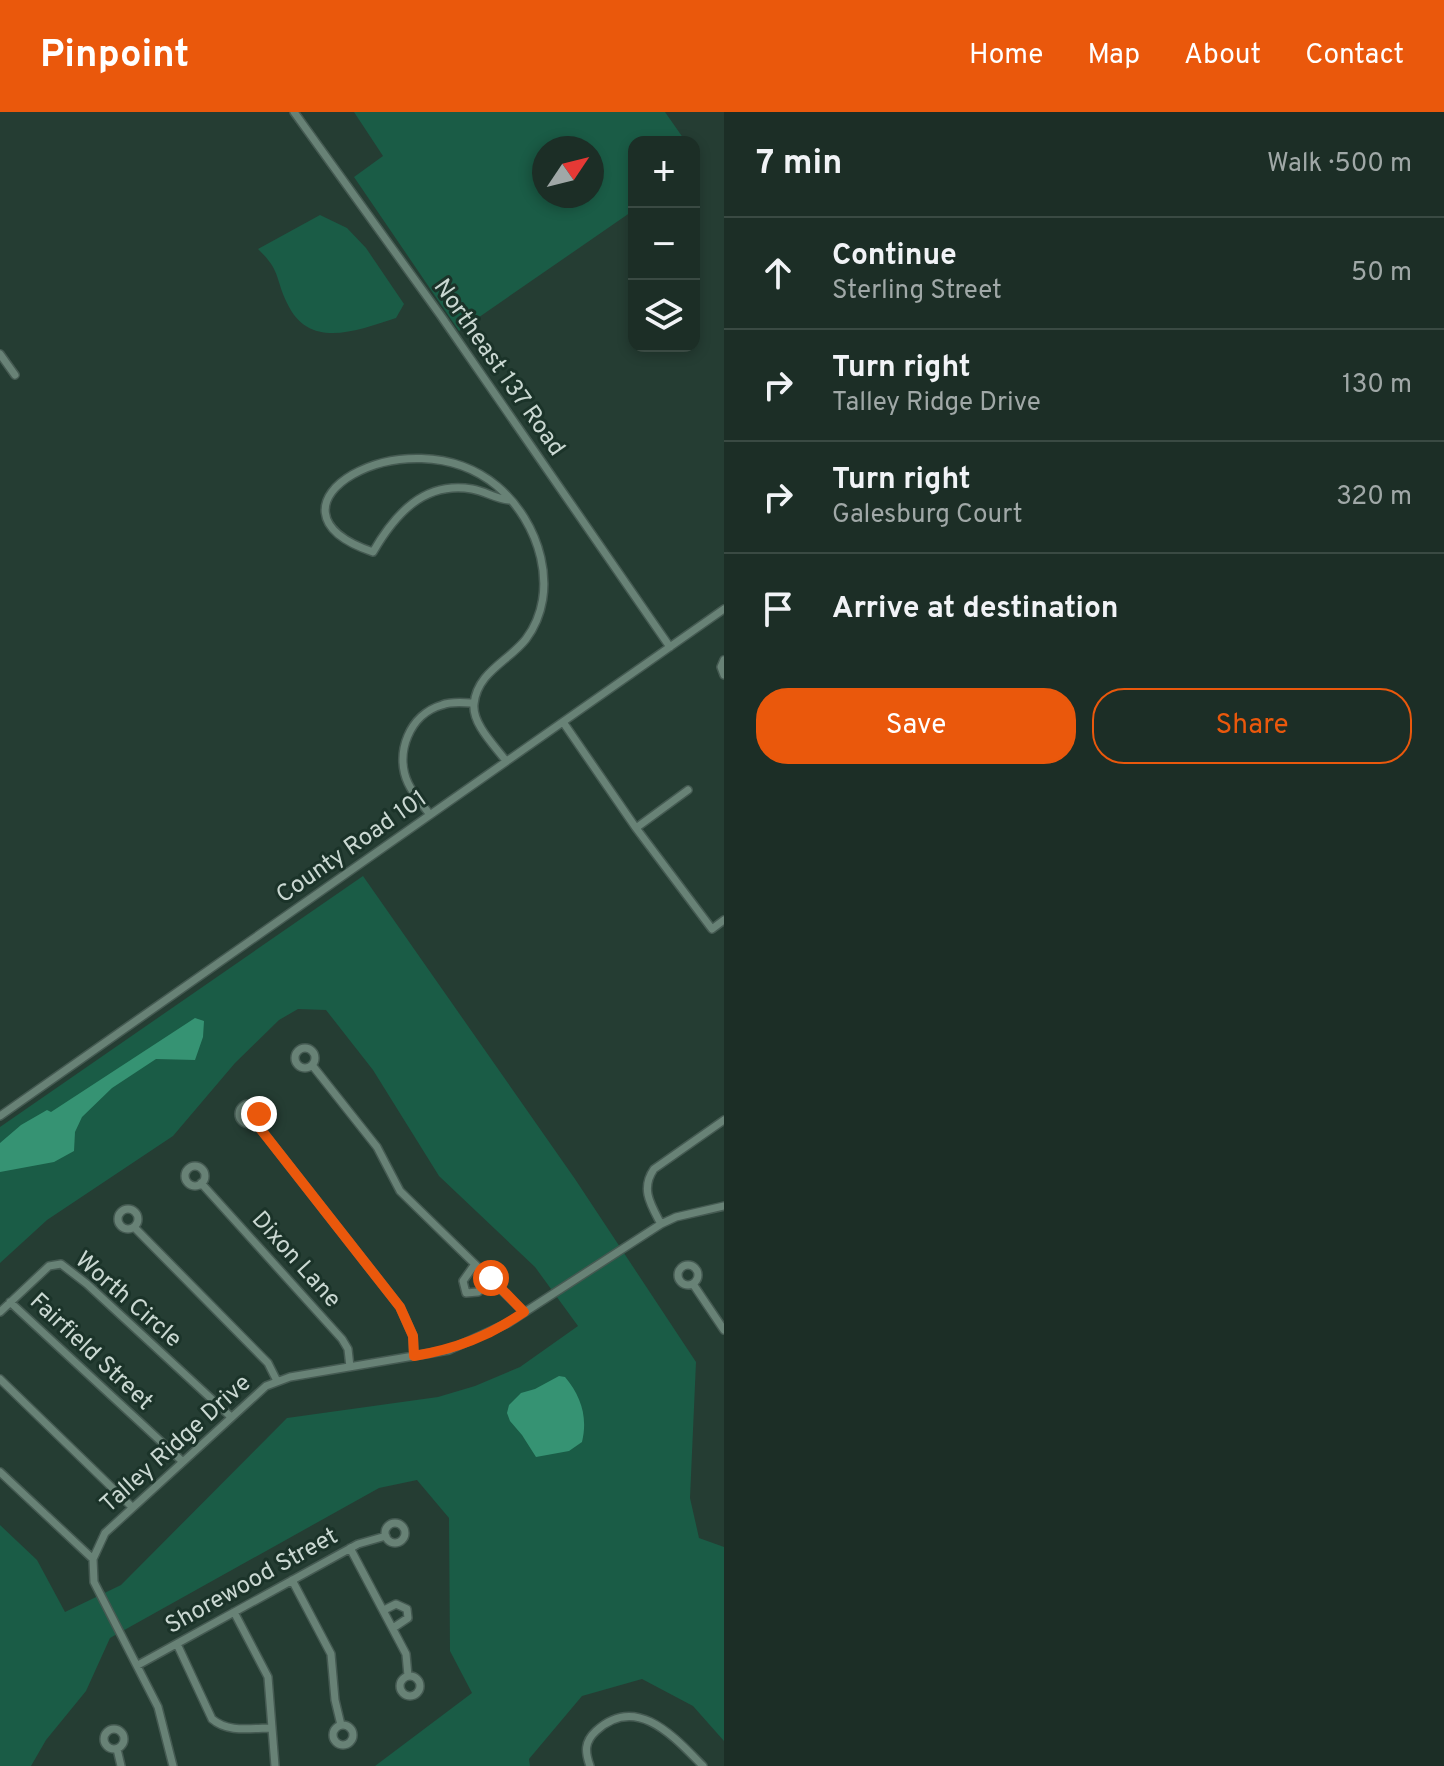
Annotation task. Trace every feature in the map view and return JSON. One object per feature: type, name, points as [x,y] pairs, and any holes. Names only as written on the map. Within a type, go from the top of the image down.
[{"type":"street","name":"Northeast 137 Road","points":[[294,112],[441,316],[670,647]]},
{"type":"street","points":[[0,354],[15,375]]},
{"type":"street","points":[[506,761],[483,730],[474,703],[480,685],[487,676],[529,635],[542,601],[544,564],[534,534],[509,500],[499,487],[467,468],[428,458],[403,458],[362,469],[336,484],[328,496],[326,512],[332,527],[343,538],[373,552],[390,523],[422,497],[461,488],[509,500]]},
{"type":"street","name":"County Road 101","points":[[0,1116],[724,609]]},
{"type":"street","points":[[724,660],[721,667],[724,675]]},
{"type":"street","points":[[430,815],[404,773],[403,756],[407,737],[419,719],[434,708],[451,703],[474,703]]},
{"type":"street","points":[[563,722],[636,828],[712,929],[724,920]]},
{"type":"street","points":[[636,828],[688,790]]},
{"type":"street","points":[[312,1065],[377,1147],[400,1191],[524,1312]]},
{"type":"street","points":[[661,1224],[646,1190],[649,1175],[724,1120]]},
{"type":"street","points":[[255,1122],[400,1307],[413,1336],[414,1356]]},
{"type":"street","name":"Dixon Lane","points":[[201,1183],[342,1339],[348,1349],[350,1367]]},
{"type":"street","name":"Talley Ridge Drive","points":[[93,1559],[105,1533],[254,1394],[277,1381],[449,1350],[468,1343],[492,1333],[661,1224],[701,1209],[724,1206]]},
{"type":"street","points":[[134,1227],[268,1363],[277,1381]]},
{"type":"street","name":"Worth Circle","points":[[0,1312],[49,1266],[56,1263],[69,1267],[230,1416]]},
{"type":"street","points":[[475,1264],[463,1281],[466,1293],[478,1292],[491,1278]]},
{"type":"street","points":[[693,1284],[724,1330]]},
{"type":"street","name":"Fairfield Street","points":[[10,1302],[182,1461]]},
{"type":"street","points":[[0,1379],[132,1507]]},
{"type":"street","points":[[0,1472],[93,1559],[94,1582],[158,1707],[173,1766]]},
{"type":"street","name":"Shorewood Street","points":[[138,1665],[350,1548],[386,1536]]},
{"type":"street","points":[[350,1548],[406,1654],[408,1676]]},
{"type":"street","points":[[292,1580],[331,1654],[335,1700],[341,1725]]},
{"type":"street","points":[[384,1610],[396,1604],[407,1609],[408,1618],[393,1628]]},
{"type":"street","points":[[234,1612],[268,1677],[275,1766]]},
{"type":"street","points":[[177,1644],[212,1719],[220,1726],[229,1728],[271,1728]]},
{"type":"street","points":[[590,1766],[585,1752],[589,1739],[608,1723],[630,1716],[641,1717],[667,1730],[703,1766]]},
{"type":"street","points":[[117,1749],[121,1766]]},
{"type":"shaded area","points":[[354,112],[665,112],[682,136],[628,136],[628,214],[459,331],[354,177],[383,156]]},
{"type":"shaded area","points":[[320,215],[347,228],[366,248],[404,304],[396,318],[336,333],[321,332],[296,318],[274,269],[258,249]]},
{"type":"shaded area","points":[[363,876],[575,1179],[696,1362],[690,1498],[699,1538],[724,1547],[724,1741],[693,1706],[642,1679],[582,1696],[529,1759],[530,1766],[375,1766],[472,1693],[450,1651],[449,1518],[417,1480],[379,1488],[110,1638],[86,1691],[46,1740],[31,1766],[0,1766],[0,1525],[37,1560],[65,1612],[121,1585],[287,1418],[438,1397],[475,1386],[520,1367],[578,1326],[535,1267],[439,1176],[373,1070],[326,1010],[298,1009],[279,1020],[235,1063],[173,1136],[47,1220],[0,1263],[0,1127]]},
{"type":"shaded area","points":[[195,1018],[204,1021],[203,1037],[195,1060],[156,1059],[112,1088],[82,1117],[75,1132],[74,1151],[54,1162],[0,1172],[0,1143],[21,1125],[47,1110],[51,1112]]},
{"type":"shaded area","points":[[559,1376],[565,1377],[579,1399],[584,1424],[582,1442],[569,1451],[536,1457],[510,1421],[507,1413],[509,1405],[521,1393]]},
{"type":"route","points":[[259,1114],[255,1122],[400,1307],[413,1336],[414,1356],[468,1343],[492,1333],[524,1312],[491,1278]]}]
